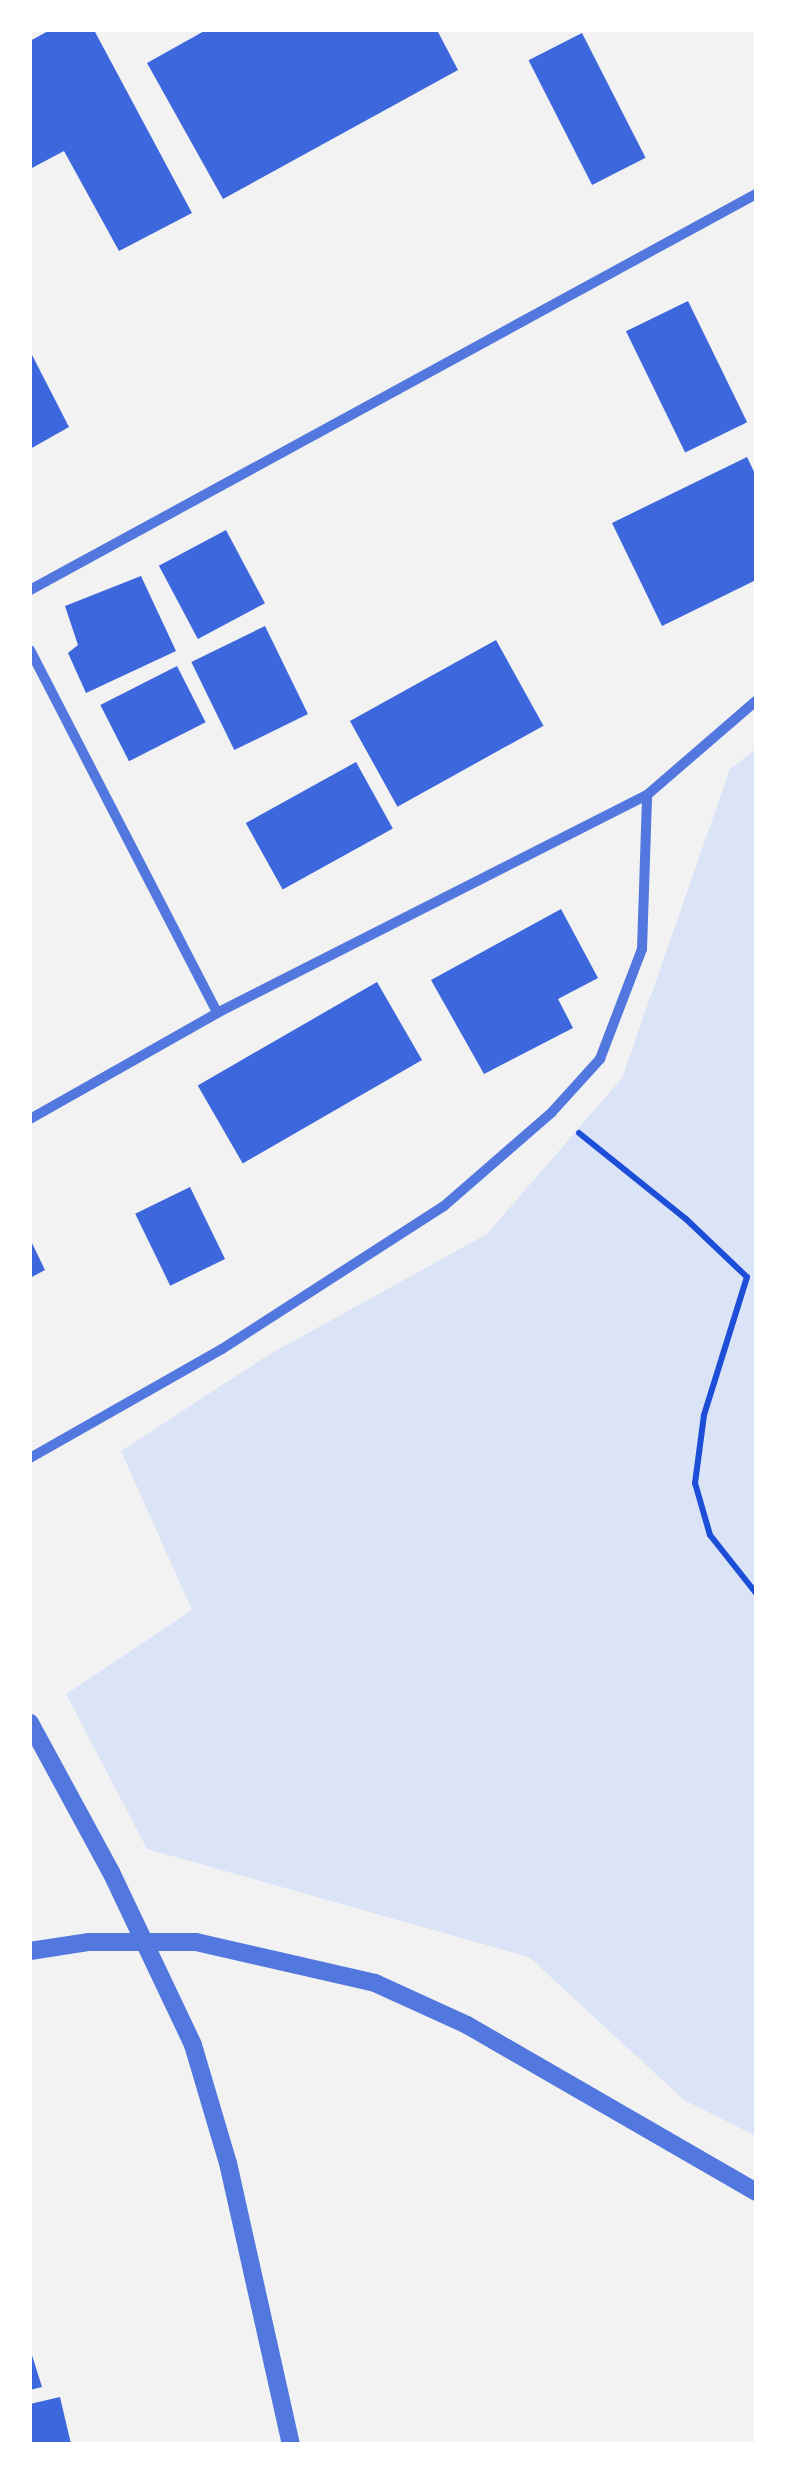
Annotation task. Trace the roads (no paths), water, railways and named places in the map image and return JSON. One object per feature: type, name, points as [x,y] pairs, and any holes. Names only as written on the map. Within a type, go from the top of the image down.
[{"type":"street","points":[[30,590],[756,194]]},
{"type":"street","points":[[30,650],[217,1013]]},
{"type":"street","points":[[30,1118],[217,1013],[647,794],[756,701]]},
{"type":"street","points":[[30,1458],[222,1348],[444,1206],[552,1112],[600,1059],[642,949],[647,794]]},
{"type":"street","points":[[32,1732],[112,1872],[193,2045],[228,2163],[291,2444]]},
{"type":"street","points":[[33,1951],[148,1939],[252,1952],[375,1983],[450,2017],[756,2192]]}]
